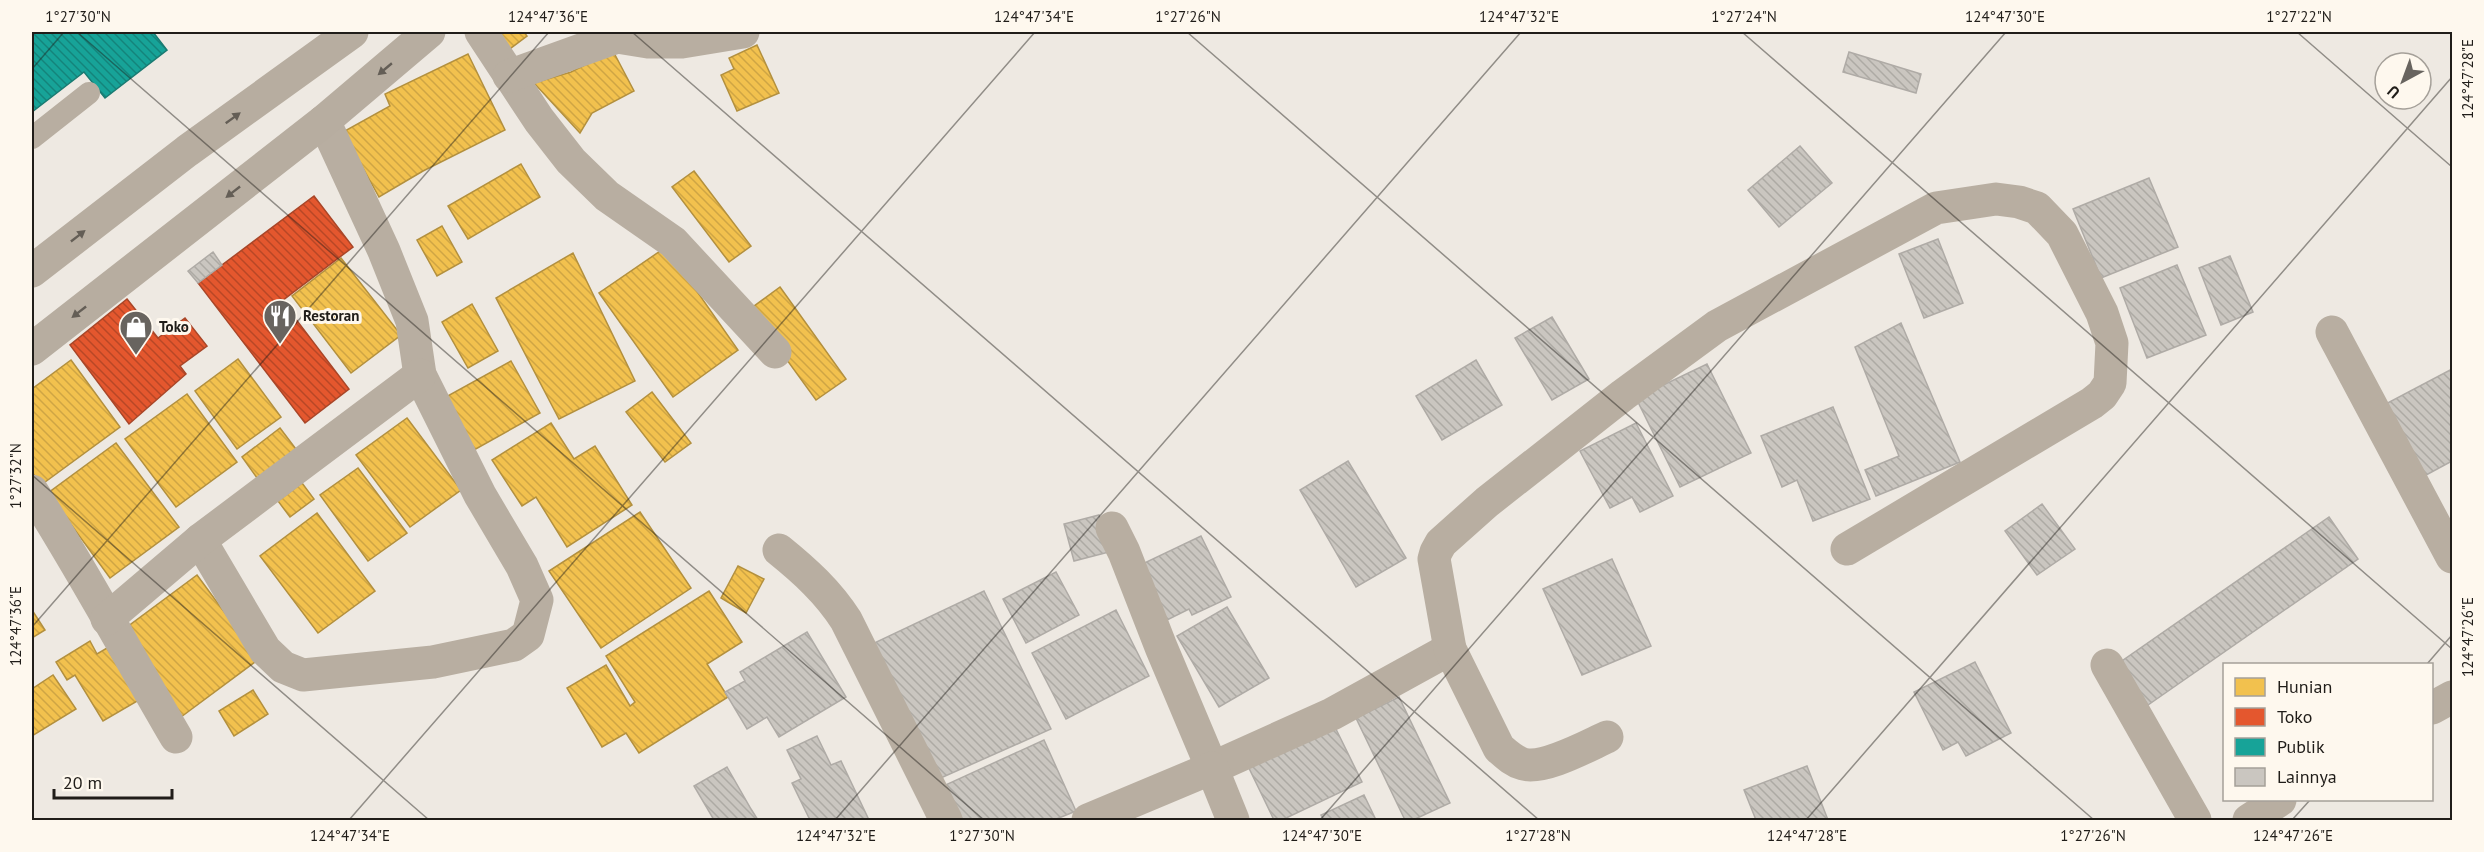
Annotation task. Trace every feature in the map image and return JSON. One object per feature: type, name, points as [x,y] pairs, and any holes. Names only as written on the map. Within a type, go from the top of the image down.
[{"type":"street","points":[[32,272],[187,151],[352,32]]},
{"type":"street","points":[[32,349],[324,121],[429,32]]},
{"type":"street","points":[[481,32],[539,120],[571,161],[607,196],[673,242],[775,352]]},
{"type":"street","points":[[510,76],[617,37],[648,42],[682,42],[743,32]]},
{"type":"street","points":[[200,540],[265,650],[283,667],[303,675],[433,662],[521,642],[528,635],[537,600],[522,566],[480,495],[420,375],[412,321],[384,251],[324,121]]},
{"type":"street","points":[[1607,736],[1574,752],[1525,765],[1512,759],[1500,748],[1450,649],[1434,559],[1441,543],[1487,502],[1623,395],[1717,326],[1936,208],[1996,199],[2019,202],[2037,208],[2062,234],[2102,313],[2112,343],[2110,383],[2092,403],[1847,549]]},
{"type":"street","points":[[2332,332],[2452,557]]},
{"type":"street","points":[[107,620],[200,540],[420,375]]},
{"type":"street","points":[[32,491],[72,555],[107,620],[176,737]]},
{"type":"street","points":[[1112,528],[1124,552],[1233,820]]},
{"type":"street","points":[[779,550],[812,578],[836,604],[846,620],[946,820]]},
{"type":"street","points":[[1088,820],[1332,714],[1450,649]]},
{"type":"street","points":[[2107,665],[2195,820]]},
{"type":"street","points":[[2433,707],[2452,697]]},
{"type":"street","points":[[2248,820],[2278,801]]},
{"type":"lane","points":[[32,138],[89,93]]},
{"type":"building: Hunian","points":[[486,32],[524,32],[527,36],[503,54]]},
{"type":"building: Hunian","points":[[757,45],[779,93],[737,111],[721,75],[734,69],[729,58]]},
{"type":"building: Hunian","points":[[613,51],[634,91],[592,113],[580,133],[534,83],[571,72]]},
{"type":"building: Hunian","points":[[468,54],[505,130],[423,171],[379,197],[343,132],[390,106],[385,94]]},
{"type":"building: Hunian","points":[[521,164],[540,197],[468,239],[448,206]]},
{"type":"building: Hunian","points":[[694,171],[751,246],[729,262],[672,187]]},
{"type":"building: Hunian","points":[[442,226],[462,262],[437,276],[417,240]]},
{"type":"building: Hunian","points":[[666,247],[738,350],[673,397],[599,293]]},
{"type":"building: Hunian","points":[[573,253],[635,381],[559,419],[496,298]]},
{"type":"building: Hunian","points":[[341,258],[401,335],[351,373],[292,296]]},
{"type":"building: Hunian","points":[[780,287],[846,379],[816,400],[750,309]]},
{"type":"building: Hunian","points":[[472,304],[498,351],[468,368],[442,322]]},
{"type":"building: Hunian","points":[[238,359],[281,417],[237,449],[195,391]]},
{"type":"building: Hunian","points":[[71,360],[120,427],[41,485],[32,472],[32,389]]},
{"type":"building: Hunian","points":[[511,361],[540,413],[474,450],[444,398]]},
{"type":"building: Hunian","points":[[652,392],[691,443],[665,462],[626,412]]},
{"type":"building: Hunian","points":[[187,394],[237,462],[176,507],[125,439]]},
{"type":"building: Hunian","points":[[407,418],[461,490],[410,527],[356,455]]},
{"type":"building: Hunian","points":[[551,423],[574,459],[595,446],[632,505],[567,547],[536,497],[522,506],[492,460]]},
{"type":"building: Hunian","points":[[280,428],[299,453],[260,482],[242,457]]},
{"type":"building: Hunian","points":[[116,443],[179,527],[110,578],[48,493]]},
{"type":"building: Hunian","points":[[358,468],[407,533],[368,561],[320,495]]},
{"type":"building: Hunian","points":[[302,483],[314,499],[290,517],[278,501]]},
{"type":"building: Hunian","points":[[640,512],[691,588],[601,648],[549,571]]},
{"type":"building: Hunian","points":[[317,513],[375,591],[318,633],[260,556]]},
{"type":"building: Hunian","points":[[738,566],[764,579],[746,613],[721,598]]},
{"type":"building: Hunian","points":[[197,575],[259,659],[181,717],[119,633]]},
{"type":"building: Hunian","points":[[709,591],[742,642],[707,664],[728,697],[639,753],[626,733],[602,747],[567,688],[606,665],[630,706],[635,702],[606,656]]},
{"type":"building: Hunian","points":[[32,610],[45,630],[32,638]]},
{"type":"building: Hunian","points":[[90,641],[97,654],[107,648],[139,700],[103,721],[75,675],[67,680],[56,662]]},
{"type":"building: Hunian","points":[[53,675],[76,709],[32,736],[32,689]]},
{"type":"building: Hunian","points":[[253,690],[268,714],[234,736],[219,711]]},
{"type":"building: Toko","name":"Restoran","points":[[314,196],[353,247],[282,301],[349,389],[305,423],[198,283]]},
{"type":"building: Toko","name":"Toko","points":[[127,299],[158,338],[185,318],[207,346],[180,366],[186,374],[129,424],[70,345]]},
{"type":"building: Publik","points":[[32,32],[153,32],[167,50],[105,98],[84,72],[32,112]]},
{"type":"building: Lainnya","points":[[1849,52],[1921,74],[1916,93],[1843,72]]},
{"type":"building: Lainnya","points":[[1800,146],[1832,183],[1779,227],[1748,190]]},
{"type":"building: Lainnya","points":[[2149,178],[2178,247],[2101,278],[2073,209]]},
{"type":"building: Lainnya","points":[[1938,239],[1963,303],[1924,318],[1899,254]]},
{"type":"building: Lainnya","points":[[213,252],[222,265],[198,283],[188,271]]},
{"type":"building: Lainnya","points":[[2230,256],[2253,312],[2221,325],[2199,268]]},
{"type":"building: Lainnya","points":[[2177,265],[2206,335],[2147,358],[2120,288]]},
{"type":"building: Lainnya","points":[[1552,317],[1589,379],[1552,400],[1515,338]]},
{"type":"building: Lainnya","points":[[1901,323],[1960,462],[1876,496],[1865,470],[1899,456],[1855,347]]},
{"type":"building: Lainnya","points":[[1476,360],[1502,405],[1442,440],[1416,396]]},
{"type":"building: Lainnya","points":[[1707,364],[1751,453],[1680,487],[1636,398]]},
{"type":"building: Lainnya","points":[[2452,369],[2452,461],[2417,480],[2378,408]]},
{"type":"building: Lainnya","points":[[1833,407],[1870,499],[1813,521],[1797,480],[1782,487],[1761,436]]},
{"type":"building: Lainnya","points":[[1636,423],[1673,496],[1640,512],[1632,497],[1610,508],[1580,451]]},
{"type":"building: Lainnya","points":[[1348,461],[1406,558],[1356,587],[1300,490]]},
{"type":"building: Lainnya","points":[[2042,504],[2075,549],[2037,575],[2005,531]]},
{"type":"building: Lainnya","points":[[1099,515],[1109,552],[1074,561],[1064,524]]},
{"type":"building: Lainnya","points":[[2329,517],[2358,559],[2148,705],[2119,663]]},
{"type":"building: Lainnya","points":[[1201,536],[1231,597],[1192,615],[1189,609],[1165,621],[1138,566]]},
{"type":"building: Lainnya","points":[[1612,559],[1651,646],[1582,675],[1543,589]]},
{"type":"building: Lainnya","points":[[1056,572],[1079,615],[1026,643],[1003,599]]},
{"type":"building: Lainnya","points":[[984,591],[1051,729],[934,781],[870,645]]},
{"type":"building: Lainnya","points":[[1227,607],[1269,678],[1219,707],[1177,636]]},
{"type":"building: Lainnya","points":[[1116,610],[1149,676],[1066,719],[1032,653]]},
{"type":"building: Lainnya","points":[[807,632],[846,697],[779,737],[767,717],[747,729],[725,692],[745,681],[740,672]]},
{"type":"building: Lainnya","points":[[1975,662],[2011,733],[1966,756],[1958,742],[1943,750],[1914,692]]},
{"type":"building: Lainnya","points":[[1399,697],[1450,803],[1413,820],[1405,820],[1356,718]]},
{"type":"building: Lainnya","points":[[1333,723],[1362,782],[1282,820],[1274,820],[1247,764]]},
{"type":"building: Lainnya","points":[[817,736],[831,765],[841,761],[869,820],[810,820],[792,783],[801,779],[787,750]]},
{"type":"building: Lainnya","points":[[1044,740],[1076,811],[1054,820],[956,820],[941,787]]},
{"type":"building: Lainnya","points":[[1807,766],[1828,820],[1756,820],[1744,790]]},
{"type":"building: Lainnya","points":[[727,767],[758,820],[714,820],[694,786]]},
{"type":"building: Lainnya","points":[[1364,795],[1376,820],[1324,820],[1321,815]]},
{"type":"place","name":"Restoran","points":[[280,345]]},
{"type":"place","name":"Toko","points":[[136,356]]}]
